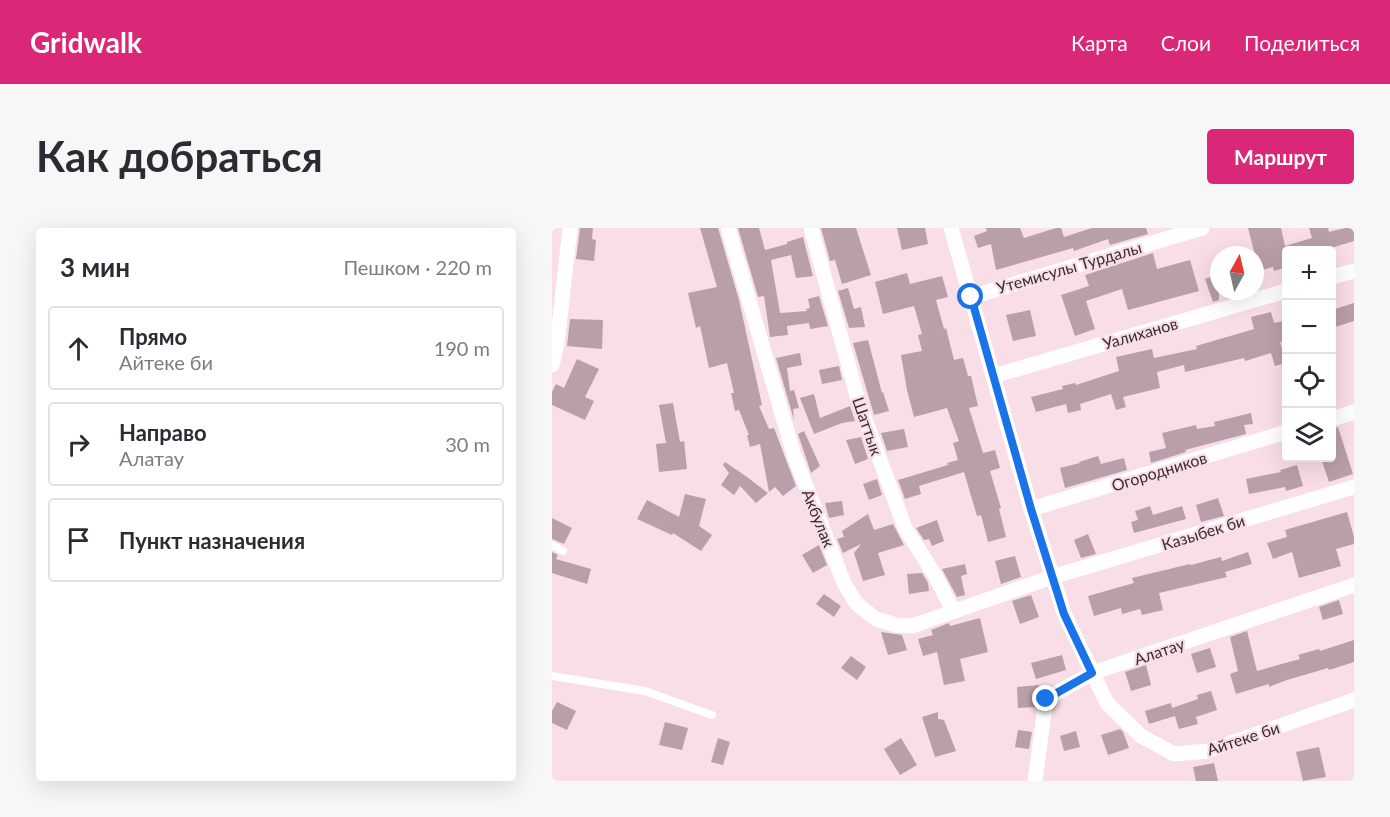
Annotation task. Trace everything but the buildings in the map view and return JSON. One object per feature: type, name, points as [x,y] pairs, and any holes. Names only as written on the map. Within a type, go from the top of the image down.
[{"type":"street","points":[[552,365],[557,344],[570,228]]},
{"type":"street","name":"Акбулак","points":[[728,228],[794,455],[844,583],[856,603],[876,619],[896,625],[912,626],[1052,577]]},
{"type":"street","name":"Шаттык","points":[[810,228],[858,400],[905,528],[936,577],[953,611]]},
{"type":"street","name":"Айтеке би","points":[[951,228],[1031,509],[1064,614],[1107,703],[1141,736],[1174,754],[1208,751],[1354,700]]},
{"type":"street","name":"Утемисулы Турдалы","points":[[971,297],[1202,228]]},
{"type":"street","points":[[1336,276],[1354,271]]},
{"type":"street","name":"Уалиханов","points":[[993,376],[1282,292]]},
{"type":"street","points":[[1336,417],[1354,412]]},
{"type":"street","name":"Огородников","points":[[1031,509],[1282,434]]},
{"type":"street","name":"Казыбек би","points":[[1052,577],[1354,487]]},
{"type":"street","name":"Алатау","points":[[1035,781],[1046,699],[1092,673],[1354,585]]},
{"type":"lane","points":[[552,545],[563,551]]},
{"type":"lane","points":[[552,676],[645,692],[712,715]]},
{"type":"route","points":[[971,297],[1031,509],[1064,614],[1092,673],[1046,699]]}]
